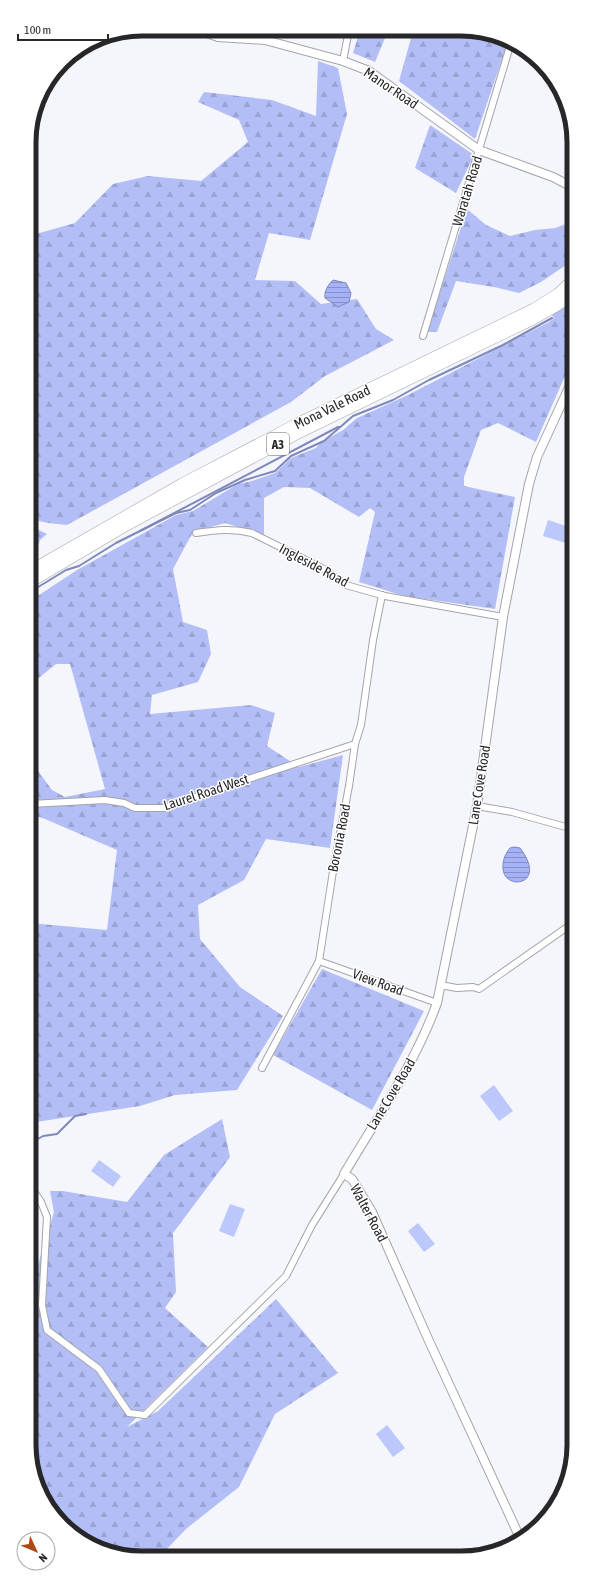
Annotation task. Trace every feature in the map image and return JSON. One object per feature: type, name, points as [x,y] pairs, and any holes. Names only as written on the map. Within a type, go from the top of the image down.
[{"type":"highway","name":"Mona Vale Road","points":[[36,569],[182,484],[297,424],[534,309],[558,294],[567,286]]},
{"type":"highway","name":"Mona Vale Road","points":[[36,578],[123,527],[300,432],[526,322],[567,298]]},
{"type":"street","name":"Manor Road","points":[[215,36],[265,40],[343,61],[369,71],[479,150],[553,177],[567,184]]},
{"type":"street","points":[[343,61],[348,36]]},
{"type":"street","name":"Waratah Road","points":[[423,336],[509,48]]},
{"type":"street","name":"Lane Cove Road","points":[[344,1174],[414,1055],[427,1030],[436,1003],[477,806],[503,617],[529,484],[537,457],[567,392]]},
{"type":"street","name":"Ingleside Road","points":[[196,533],[220,529],[240,530],[252,533],[324,569],[346,585],[382,595],[503,617]]},
{"type":"street","name":"Boronia Road","points":[[262,1068],[319,961],[334,865],[349,786],[355,744],[361,725],[373,640],[382,595]]},
{"type":"street","name":"Laurel Road West","points":[[36,804],[100,800],[124,803],[135,808],[164,808],[355,744]]},
{"type":"street","points":[[477,806],[512,812],[567,827]]},
{"type":"street","points":[[440,985],[457,988],[473,987],[479,989],[567,927]]},
{"type":"street","name":"View Road","points":[[319,961],[436,1003]]},
{"type":"street","name":"Walter Road","points":[[36,1193],[47,1217],[42,1305],[47,1330],[99,1369],[129,1413],[145,1415],[286,1276],[312,1225],[344,1174],[352,1179],[372,1212],[429,1341],[518,1534]]},
{"type":"green space","points":[[358,36],[386,36],[375,62],[353,53]]},
{"type":"green space","points":[[412,36],[468,36],[482,38],[506,46],[475,139],[399,81]]},
{"type":"green space","points":[[318,61],[338,68],[347,114],[310,240],[269,233],[255,280],[295,281],[321,304],[357,299],[376,329],[394,340],[325,376],[291,402],[67,525],[36,520],[36,234],[75,223],[113,184],[148,176],[201,181],[248,142],[239,120],[198,102],[204,92],[272,100],[316,116]]},
{"type":"green space","points":[[430,125],[474,155],[456,193],[415,168]]},
{"type":"green space","points":[[467,209],[486,225],[510,236],[535,230],[555,228],[567,224],[567,264],[541,282],[519,293],[494,287],[456,281],[437,332],[427,332]]},
{"type":"green space","points":[[567,304],[567,371],[536,442],[498,423],[481,430],[464,477],[464,486],[515,497],[495,609],[404,596],[359,582],[375,512],[370,508],[359,517],[310,488],[284,487],[264,498],[264,535],[225,523],[193,532],[173,569],[183,622],[207,630],[211,654],[198,682],[152,695],[150,714],[251,705],[275,713],[267,746],[299,767],[343,755],[330,848],[266,839],[244,880],[198,905],[200,939],[240,987],[283,1016],[237,1090],[175,1095],[140,1106],[36,1122],[36,924],[107,930],[117,850],[36,816],[36,768],[52,790],[65,797],[105,789],[70,664],[56,664],[36,680],[36,597],[77,570],[176,515],[193,511],[238,484],[275,473],[291,458],[316,448],[320,443],[343,430],[357,418],[406,396],[549,322],[554,318],[552,315]]},
{"type":"green space","points":[[36,529],[47,534],[40,540],[37,549]]},
{"type":"green space","points":[[322,969],[424,1011],[372,1110],[273,1055]]},
{"type":"green space","points":[[222,1119],[230,1157],[173,1233],[176,1292],[165,1308],[208,1347],[127,1427],[158,1411],[276,1299],[338,1373],[275,1414],[239,1487],[186,1529],[165,1551],[135,1551],[121,1549],[95,1540],[78,1529],[67,1520],[54,1504],[42,1479],[38,1466],[36,1445],[36,1271],[54,1212],[50,1191],[63,1191],[127,1202],[164,1155]]},
{"type":"shaded area","points":[[333,280],[346,283],[351,293],[349,302],[338,307],[325,298],[327,288]]},
{"type":"shaded area","points":[[548,520],[567,526],[567,543],[543,536]]},
{"type":"shaded area","points":[[510,848],[520,848],[528,861],[530,871],[527,878],[522,881],[515,882],[504,874],[503,865],[506,854]]},
{"type":"shaded area","points":[[494,1085],[513,1111],[499,1121],[480,1096]]},
{"type":"shaded area","points":[[99,1160],[121,1176],[113,1187],[91,1171]]},
{"type":"shaded area","points":[[230,1204],[245,1209],[234,1237],[219,1231]]},
{"type":"shaded area","points":[[418,1223],[435,1244],[424,1252],[408,1231]]},
{"type":"shaded area","points":[[387,1425],[405,1448],[393,1457],[376,1434]]},
{"type":"waterway","points":[[36,588],[66,570],[79,566],[116,543],[176,513],[190,510],[216,493],[245,480],[275,471],[291,456],[324,441],[353,416],[393,400],[429,380],[503,345],[552,318]]},
{"type":"waterway","points":[[140,531],[340,427]]},
{"type":"waterway","points":[[36,1140],[43,1136],[57,1134],[75,1116],[86,1114]]}]
